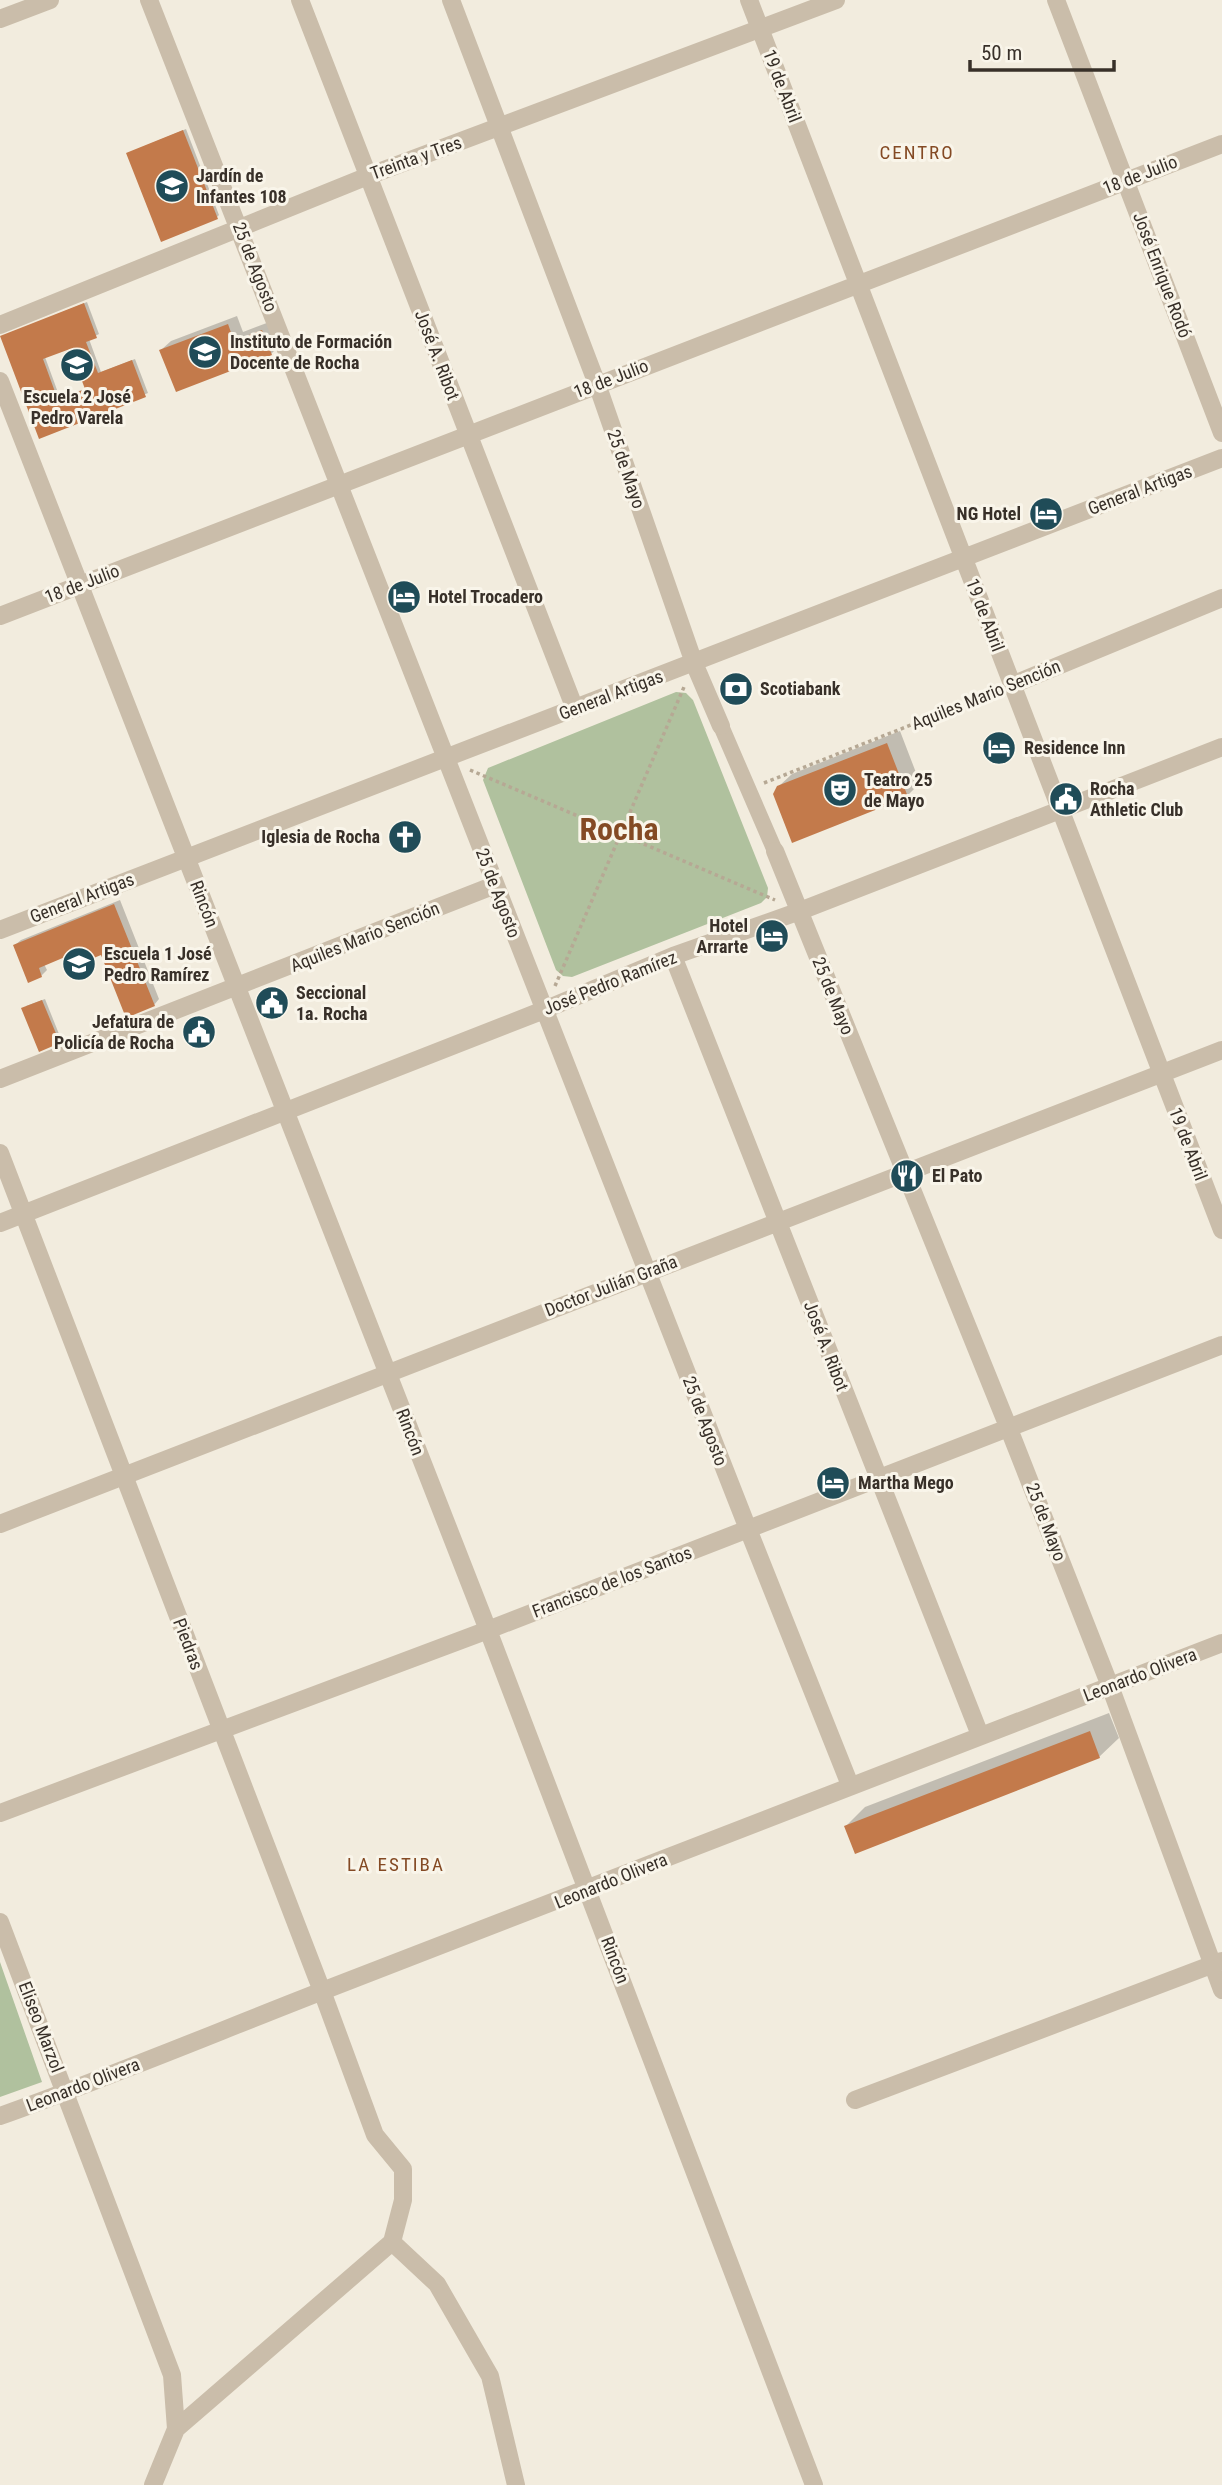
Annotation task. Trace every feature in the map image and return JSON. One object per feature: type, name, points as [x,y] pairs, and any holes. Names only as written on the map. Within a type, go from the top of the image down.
[{"type":"street","points":[[0,19],[50,0]]},
{"type":"street","name":"25 de Agosto","points":[[149,0],[850,1785]]},
{"type":"street","name":"José A. Ribot","points":[[300,0],[575,709]]},
{"type":"street","name":"25 de Mayo","points":[[450,0],[597,384],[694,663],[800,911],[1009,1429],[1217,1963],[1222,1990]]},
{"type":"street","name":"19 de Abril","points":[[749,0],[1222,1230]]},
{"type":"street","name":"Treinta y Tres","points":[[0,325],[368,176],[836,0]]},
{"type":"street","name":"José Enrique Rodó","points":[[1056,0],[1222,433]]},
{"type":"street","name":"18 de Julio","points":[[0,616],[1222,144]]},
{"type":"street","name":"Rincón","points":[[0,380],[488,1630],[814,2485]]},
{"type":"street","name":"General Artigas","points":[[0,930],[1222,458]]},
{"type":"street","name":"Aquiles Mario Sención","points":[[1012,685],[1222,598]]},
{"type":"street","name":"José Pedro Ramírez","points":[[0,1223],[285,1113],[673,956],[800,911],[1222,747]]},
{"type":"street","name":"Aquiles Mario Sención","points":[[0,1079],[495,886]]},
{"type":"street","name":"José A. Ribot","points":[[673,956],[980,1735]]},
{"type":"street","name":"Doctor Julián Graña","points":[[0,1524],[1222,1050]]},
{"type":"street","name":"Piedras","points":[[0,1153],[375,2135],[403,2169],[403,2200],[392,2242]]},
{"type":"street","name":"Francisco de los Santos","points":[[0,1813],[488,1630],[1222,1345]]},
{"type":"street","name":"Leonardo Olivera","points":[[0,2116],[66,2093],[850,1785],[1222,1643]]},
{"type":"street","name":"Eliseo Marzol","points":[[0,1922],[172,2375],[176,2429]]},
{"type":"street","points":[[855,2099],[1217,1963]]},
{"type":"street","points":[[153,2485],[176,2429],[392,2242],[437,2284],[490,2376],[516,2485]]},
{"type":"path","points":[[544,1010],[694,663]]},
{"type":"path","name":"Aquiles Mario Sención","points":[[748,789],[1012,685]]},
{"type":"path","points":[[446,759],[800,911]]},
{"type":"green space","points":[[676,692],[686,693],[693,700],[768,888],[767,897],[761,903],[572,977],[563,976],[556,970],[483,780],[488,768]]},
{"type":"green space","points":[[0,1962],[42,2082],[0,2097]]},
{"type":"building","name":"Jardín de Infantes 108","points":[[183,130],[218,219],[161,242],[126,153]]},
{"type":"building","points":[[84,303],[97,338],[86,342],[98,373],[132,360],[146,397],[39,439],[0,336]],"holes":[[[70,349],[85,389],[58,400],[43,359]]]},
{"type":"building","points":[[228,324],[234,341],[262,330],[272,355],[176,392],[159,350]]},
{"type":"building","name":"Teatro 25 de Mayo","points":[[887,743],[908,797],[792,843],[773,794],[777,786]]},
{"type":"building","points":[[114,904],[155,1006],[126,1018],[101,955],[89,960],[84,949],[39,968],[42,977],[28,983],[13,945]]},
{"type":"building","points":[[42,1000],[60,1043],[39,1052],[21,1008]]},
{"type":"building","points":[[1090,1731],[1100,1758],[855,1854],[844,1826]]},
{"type":"place","name":"Jardín de Infantes 108","points":[[172,186]]},
{"type":"place","name":"Instituto de Formación Docente de Rocha","points":[[205,352]]},
{"type":"place","name":"Escuela 2 José Pedro Varela","points":[[77,365]]},
{"type":"place","name":"NG Hotel","points":[[1046,514]]},
{"type":"place","name":"Hotel Trocadero","points":[[404,597]]},
{"type":"place","name":"Scotiabank","points":[[736,689]]},
{"type":"place","name":"Residence Inn","points":[[999,748]]},
{"type":"place","name":"Teatro 25 de Mayo","points":[[840,790]]},
{"type":"place","name":"Rocha Athletic Club","points":[[1066,799]]},
{"type":"place","name":"Iglesia de Rocha","points":[[405,837]]},
{"type":"place","name":"Hotel Arrarte","points":[[772,936]]},
{"type":"place","name":"Escuela 1 José Pedro Ramírez","points":[[79,964]]},
{"type":"place","name":"Seccional 1a. Rocha","points":[[272,1003]]},
{"type":"place","name":"Jefatura de Policía de Rocha","points":[[199,1032]]},
{"type":"place","name":"El Pato","points":[[907,1176]]},
{"type":"place","name":"Martha Mego","points":[[833,1483]]},
{"type":"district","name":"CENTRO","points":[[917,152]]},
{"type":"district","name":"Rocha","points":[[619,829]]},
{"type":"district","name":"LA ESTIBA","points":[[396,1864]]}]
